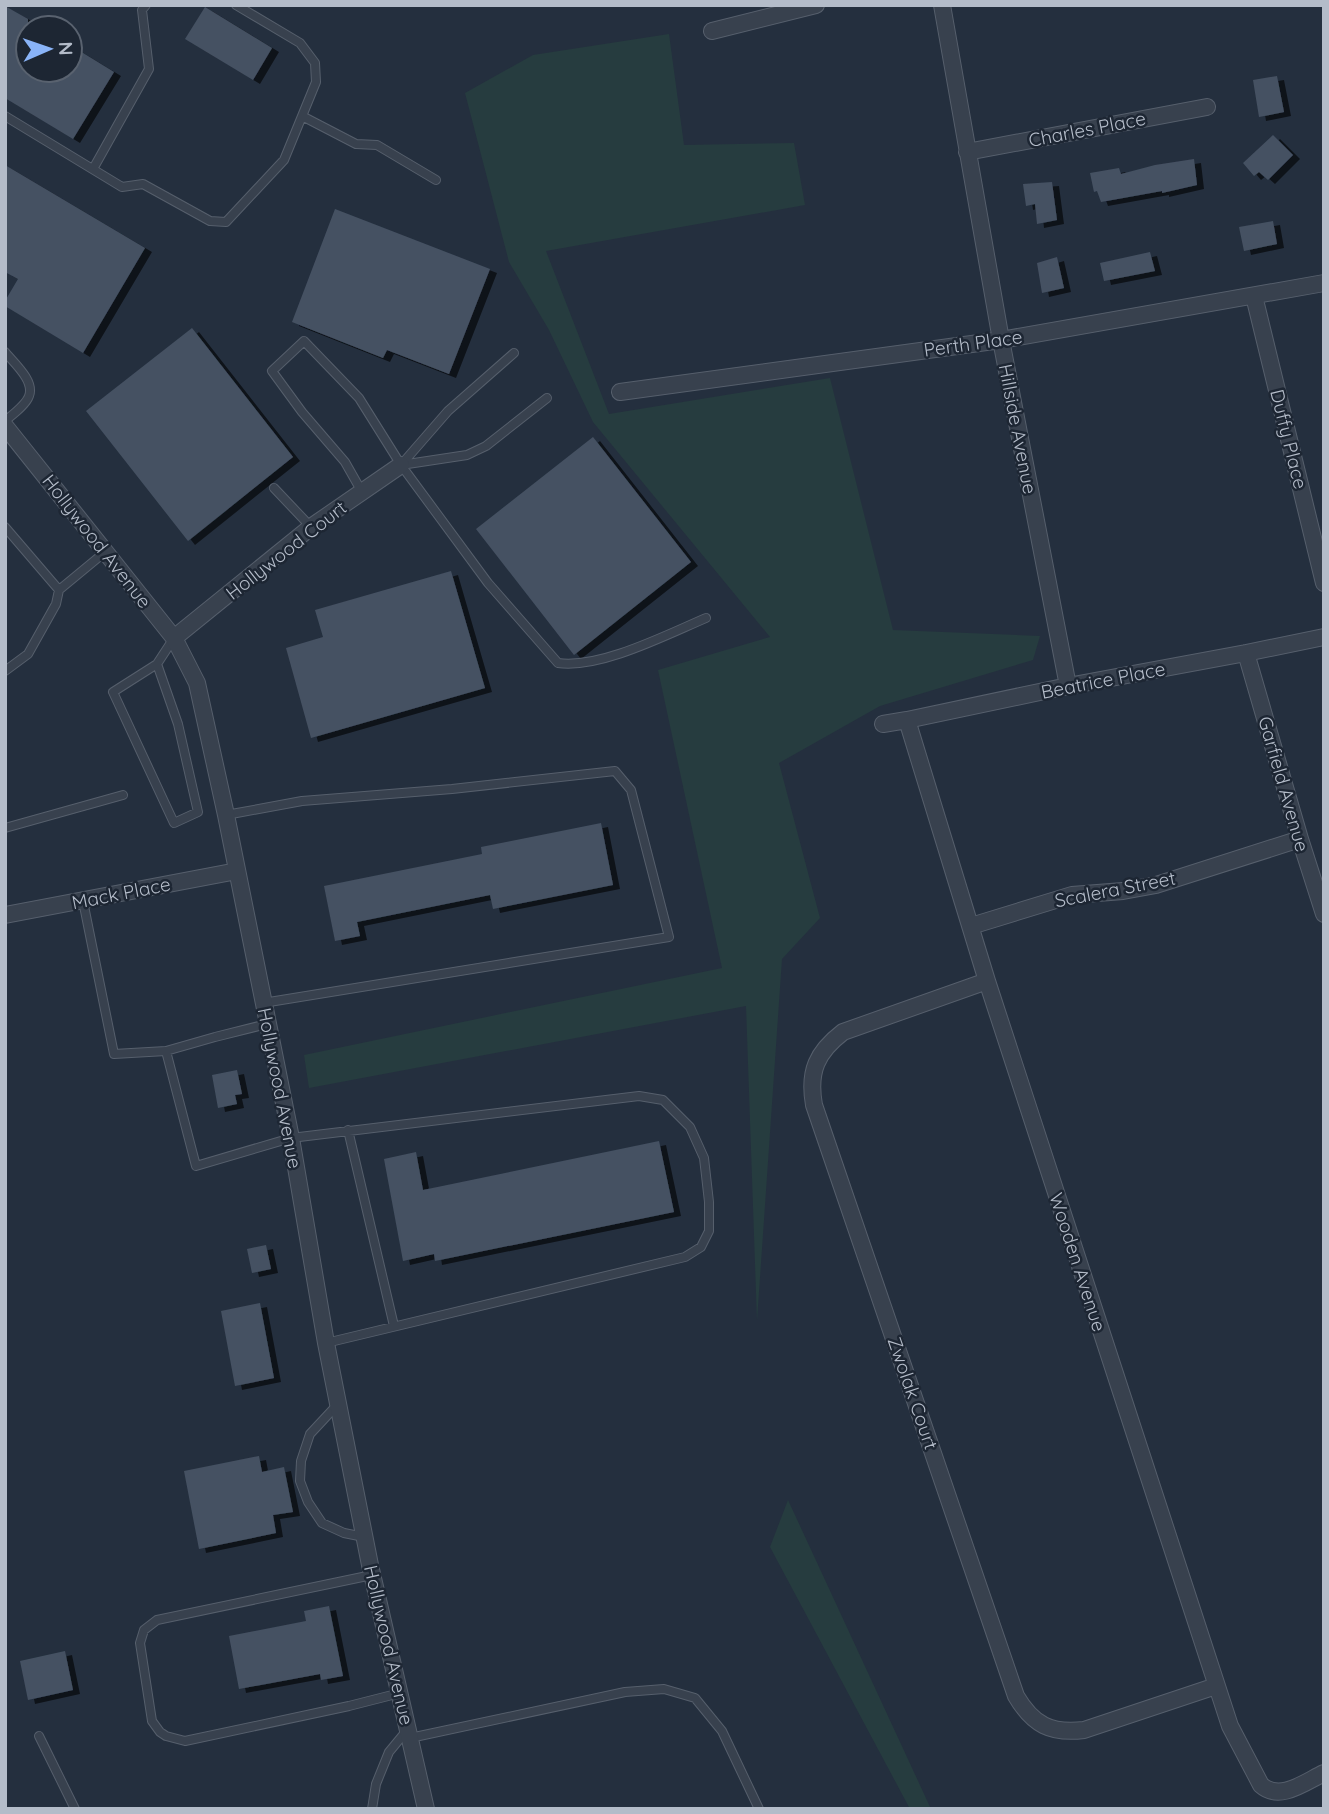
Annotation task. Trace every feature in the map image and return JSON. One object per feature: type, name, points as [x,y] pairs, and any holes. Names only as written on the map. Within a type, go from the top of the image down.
[{"type":"street","points":[[712,31],[816,5]]},
{"type":"street","name":"Hillside Avenue","points":[[942,5],[1001,340],[1068,686]]},
{"type":"street","name":"Charles Place","points":[[967,152],[1207,107]]},
{"type":"street","name":"Perth Place","points":[[620,392],[1001,340],[1324,283]]},
{"type":"street","name":"Duffy Place","points":[[1254,296],[1324,583]]},
{"type":"street","name":"Hollywood Avenue","points":[[5,424],[174,638],[198,683],[290,1138],[326,1343],[372,1575],[426,1809]]},
{"type":"street","name":"Hollywood Court","points":[[174,638],[311,527],[401,465]]},
{"type":"street","name":"Beatrice Place","points":[[883,724],[1324,637]]},
{"type":"street","name":"Garfield Avenue","points":[[1246,653],[1322,906]]},
{"type":"street","name":"Wooden Avenue","points":[[907,720],[987,981],[1230,1726],[1261,1785],[1271,1791],[1283,1792],[1324,1773]]},
{"type":"street","name":"Scalera Street","points":[[971,926],[1072,895],[1156,885],[1300,839]]},
{"type":"street","name":"Mack Place","points":[[5,915],[237,871]]},
{"type":"street","name":"Zwolak Court","points":[[987,981],[843,1032],[828,1044],[817,1060],[812,1079],[814,1105],[1016,1696],[1025,1711],[1035,1720],[1058,1730],[1084,1730],[1216,1686]]},
{"type":"lane","points":[[93,169],[149,69],[142,10],[146,5]]},
{"type":"lane","points":[[5,116],[122,187],[144,184],[210,221],[226,222],[285,160],[316,82],[315,63],[300,43],[236,5]]},
{"type":"lane","points":[[302,116],[356,144],[377,145],[436,180]]},
{"type":"lane","points":[[362,492],[345,462],[302,412],[272,371],[304,341],[359,398],[401,465],[488,583],[558,663],[571,665],[609,657],[706,618]]},
{"type":"lane","points":[[5,352],[27,380],[30,393],[26,402],[5,424]]},
{"type":"lane","points":[[401,465],[448,411],[514,353]]},
{"type":"lane","points":[[401,465],[467,456],[486,446],[547,398]]},
{"type":"lane","points":[[274,488],[311,527]]},
{"type":"lane","points":[[5,527],[60,590]]},
{"type":"lane","points":[[5,671],[28,654],[56,604],[60,590],[105,552]]},
{"type":"lane","points":[[157,664],[178,724],[198,812],[174,823],[113,692],[157,664],[174,638]]},
{"type":"lane","points":[[226,815],[302,802],[615,771],[631,790],[669,937],[263,1003]]},
{"type":"lane","points":[[5,828],[123,795]]},
{"type":"lane","points":[[83,901],[114,1054],[166,1051],[267,1024]]},
{"type":"lane","points":[[166,1051],[196,1166],[290,1138],[639,1096],[663,1100],[690,1127],[704,1158],[709,1231],[701,1247],[685,1257],[326,1343]]},
{"type":"lane","points":[[348,1130],[394,1326]]},
{"type":"lane","points":[[338,1404],[310,1434],[302,1461],[300,1481],[308,1502],[322,1523],[344,1533],[365,1537]]},
{"type":"lane","points":[[372,1575],[157,1620],[144,1630],[140,1643],[152,1721],[166,1736],[185,1741],[400,1693]]},
{"type":"lane","points":[[372,1809],[376,1784],[388,1752],[409,1733],[625,1692],[664,1689],[695,1698],[722,1731],[759,1809]]},
{"type":"lane","points":[[39,1736],[75,1809]]},
{"type":"green space","points":[[669,34],[684,145],[794,143],[805,205],[546,251],[609,414],[830,378],[893,630],[1040,636],[1033,660],[880,706],[779,763],[820,918],[782,959],[757,1321],[746,1006],[309,1088],[304,1055],[722,968],[658,670],[770,637],[593,422],[549,330],[509,262],[465,93],[533,55]]},
{"type":"green space","points":[[788,1500],[931,1809],[910,1809],[770,1547]]},
{"type":"building","points":[[5,6],[19,14],[14,14],[14,84],[84,84],[84,54],[114,72],[73,139],[5,98]]},
{"type":"building","points":[[205,7],[272,48],[253,80],[185,39]]},
{"type":"building","points":[[1277,76],[1284,112],[1259,117],[1253,80]]},
{"type":"building","points":[[1273,135],[1293,155],[1268,180],[1259,172],[1254,176],[1243,163]]},
{"type":"building","points":[[1194,159],[1197,185],[1101,202],[1097,191],[1094,192],[1090,173],[1119,168],[1121,174]]},
{"type":"building","points":[[5,165],[145,248],[83,353],[5,306],[5,301],[18,279],[5,272]]},
{"type":"building","points":[[1052,182],[1057,220],[1037,224],[1035,204],[1026,206],[1023,184]]},
{"type":"building","points":[[335,209],[490,269],[449,374],[387,350],[383,358],[292,322]]},
{"type":"building","points":[[1273,221],[1277,244],[1244,251],[1239,227]]},
{"type":"building","points":[[1150,252],[1155,271],[1104,281],[1100,263]]},
{"type":"building","points":[[1057,257],[1064,288],[1042,293],[1037,263]]},
{"type":"building","points":[[192,328],[293,457],[188,541],[86,411]]},
{"type":"building","points":[[593,437],[691,562],[574,655],[476,529]]},
{"type":"building","points":[[451,571],[485,688],[311,738],[286,648],[323,637],[315,610]]},
{"type":"building","points":[[601,823],[613,885],[493,909],[490,895],[357,922],[360,936],[335,941],[324,886],[482,854],[481,847]]},
{"type":"building","points":[[237,1070],[242,1094],[235,1095],[237,1104],[218,1108],[212,1075]]},
{"type":"building","points":[[659,1141],[674,1212],[435,1261],[434,1254],[403,1261],[384,1159],[416,1152],[423,1190]]},
{"type":"building","points":[[266,1245],[271,1269],[252,1273],[247,1249]]},
{"type":"building","points":[[260,1303],[274,1378],[235,1386],[221,1311]]},
{"type":"building","points":[[259,1456],[262,1472],[284,1467],[293,1512],[273,1515],[276,1533],[199,1549],[184,1471]]},
{"type":"building","points":[[329,1606],[343,1676],[321,1680],[320,1674],[239,1689],[229,1636],[306,1621],[304,1611]]},
{"type":"building","points":[[65,1651],[73,1690],[28,1700],[20,1661]]}]
